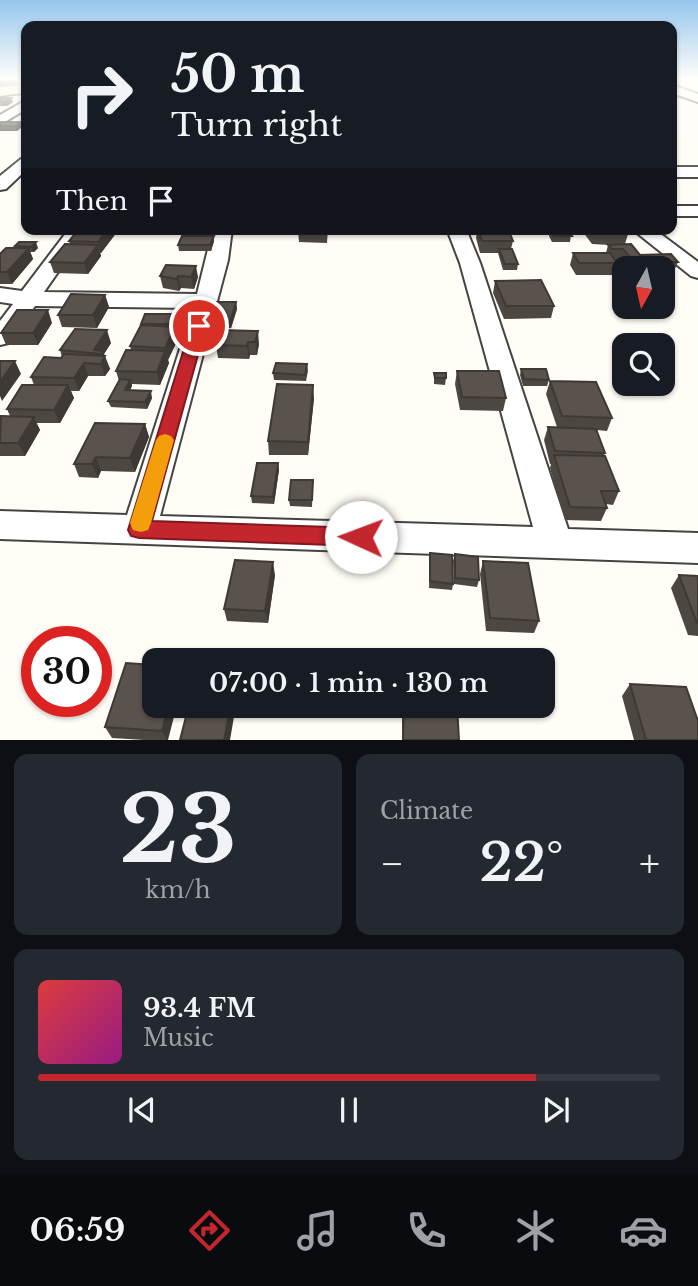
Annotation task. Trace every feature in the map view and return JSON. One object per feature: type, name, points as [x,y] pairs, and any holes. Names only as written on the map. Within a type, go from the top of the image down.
[{"type":"street","points":[[3,178],[21,165]]},
{"type":"street","points":[[677,172],[698,172]]},
{"type":"street","points":[[677,211],[698,211]]},
{"type":"street","points":[[0,338],[75,235]]},
{"type":"street","points":[[139,530],[221,249],[222,235]]},
{"type":"street","points":[[458,235],[470,263],[555,543]]},
{"type":"street","points":[[649,235],[698,272]]},
{"type":"street","points":[[0,295],[29,299],[206,301]]},
{"type":"street","points":[[0,525],[698,548]]},
{"type":"building","points":[[0,122],[21,122],[15,126],[0,126]]},
{"type":"building","points":[[74,235],[103,235],[98,242],[69,241]]},
{"type":"building","points":[[480,235],[510,235],[513,241],[482,241]]},
{"type":"building","points":[[182,236],[214,236],[210,245],[178,245]]},
{"type":"building","points":[[19,242],[36,242],[31,247],[15,246]]},
{"type":"building","points":[[65,244],[98,245],[84,263],[50,262]]},
{"type":"building","points":[[631,244],[640,255],[673,256],[629,256],[623,249],[612,249],[608,245]]},
{"type":"building","points":[[6,248],[29,248],[7,272],[0,272],[0,254]]},
{"type":"building","points":[[499,249],[512,249],[518,264],[505,264]]},
{"type":"building","points":[[573,253],[610,253],[612,256],[612,263],[579,263]]},
{"type":"building","points":[[166,265],[196,266],[191,277],[178,276],[177,279],[160,276]]},
{"type":"building","points":[[541,280],[554,306],[506,306],[495,281]]},
{"type":"building","points":[[71,294],[105,295],[93,315],[58,315]]},
{"type":"building","points":[[216,302],[236,302],[230,322],[210,322]]},
{"type":"building","points":[[17,310],[48,310],[33,333],[1,333]]},
{"type":"building","points":[[145,314],[178,314],[174,324],[141,324]]},
{"type":"building","points":[[141,325],[175,327],[165,348],[130,346]]},
{"type":"building","points":[[75,329],[107,330],[94,350],[103,351],[101,354],[60,350]]},
{"type":"building","points":[[221,330],[258,331],[255,342],[248,342],[247,346],[216,345]]},
{"type":"building","points":[[126,350],[165,351],[157,372],[116,371]]},
{"type":"building","points":[[64,354],[105,356],[101,364],[84,363],[74,378],[31,377],[44,357],[61,358]]},
{"type":"building","points":[[0,361],[15,361],[0,382]]},
{"type":"building","points":[[276,363],[307,364],[305,375],[273,373]]},
{"type":"building","points":[[521,369],[546,369],[549,380],[524,379]]},
{"type":"building","points":[[457,371],[499,371],[506,398],[462,397]]},
{"type":"building","points":[[434,373],[446,373],[446,378],[435,378]]},
{"type":"building","points":[[120,379],[130,380],[125,390],[151,391],[145,402],[108,401]]},
{"type":"building","points":[[550,381],[596,382],[612,418],[562,416]]},
{"type":"building","points":[[277,384],[313,385],[308,442],[268,441]]},
{"type":"building","points":[[22,385],[68,385],[54,410],[7,409]]},
{"type":"building","points":[[1,416],[34,417],[18,443],[0,443]]},
{"type":"building","points":[[95,423],[145,424],[130,458],[96,457],[92,464],[74,464]]},
{"type":"building","points":[[548,427],[596,429],[605,453],[555,451]]},
{"type":"building","points":[[554,455],[605,456],[619,491],[601,491],[607,508],[570,507]]},
{"type":"building","points":[[257,463],[278,463],[273,497],[251,496]]},
{"type":"building","points":[[291,480],[313,480],[312,500],[289,500]]},
{"type":"building","points":[[430,553],[452,555],[453,584],[430,581]]},
{"type":"building","points":[[455,554],[478,557],[479,580],[455,578]]},
{"type":"building","points":[[235,560],[273,562],[265,611],[224,609]]},
{"type":"building","points":[[483,561],[528,563],[539,621],[490,618]]},
{"type":"building","points":[[679,575],[698,576],[698,623],[697,623]]},
{"type":"building","points":[[126,663],[142,664],[142,718],[166,718],[162,731],[105,727],[108,717],[112,717],[112,706]]},
{"type":"building","points":[[630,684],[686,687],[698,721],[698,740],[646,740]]},
{"type":"building","points":[[186,718],[228,718],[224,740],[180,740]]},
{"type":"building","points":[[404,718],[458,718],[459,740],[403,740]]},
{"type":"slow traffic","points":[[141,523],[165,440]]},
{"type":"route","points":[[199,326],[139,530],[361,537]]}]
